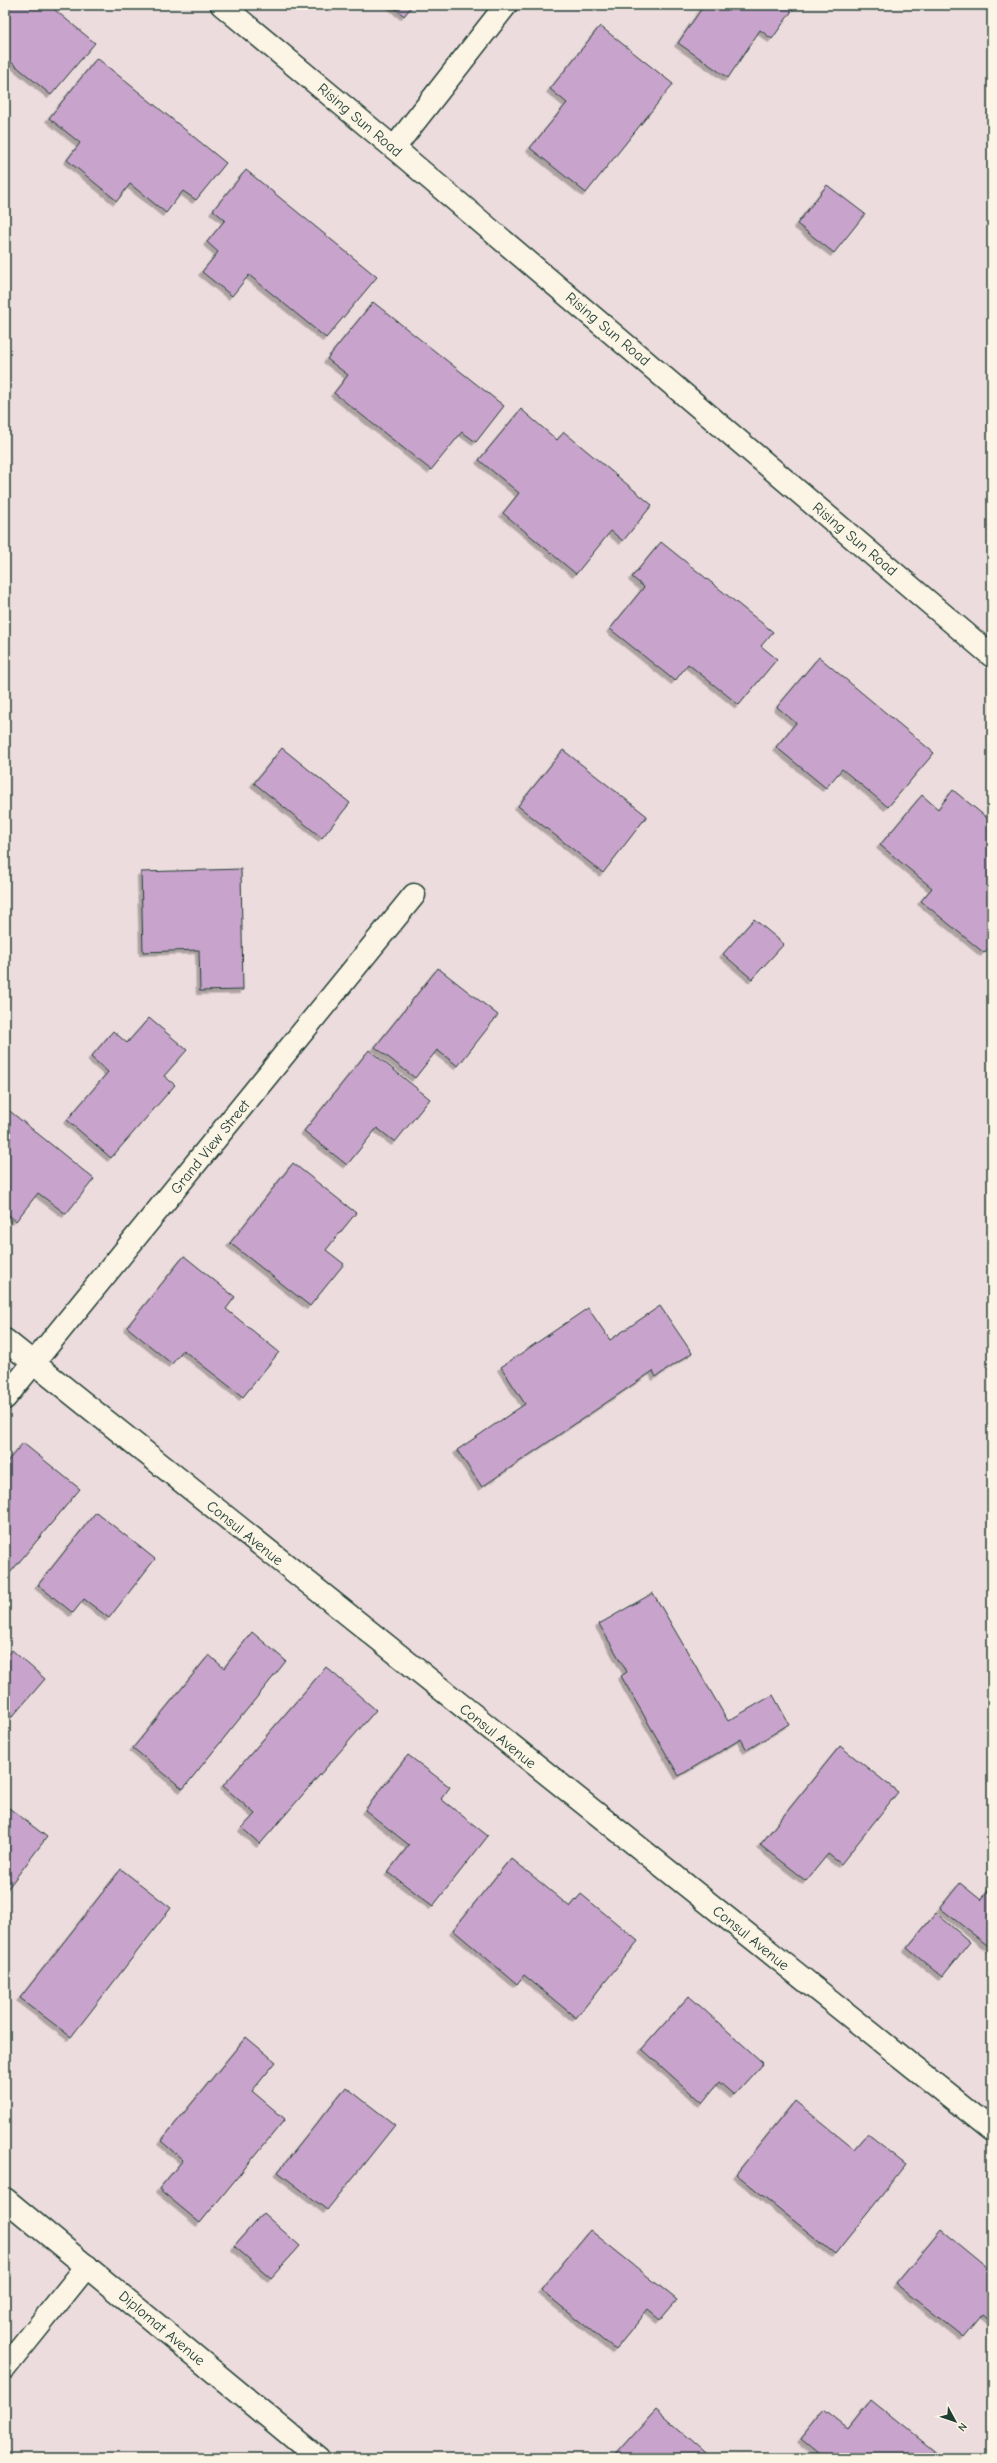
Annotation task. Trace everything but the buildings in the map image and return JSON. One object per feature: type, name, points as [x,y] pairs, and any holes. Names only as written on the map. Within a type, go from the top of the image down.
[{"type":"street","name":"Rising Sun Road","points":[[222,5],[394,148],[992,656]]},
{"type":"street","points":[[394,148],[506,5]]},
{"type":"street","name":"Grand View Street","points":[[5,1398],[414,895]]},
{"type":"street","name":"Consul Avenue","points":[[5,1340],[992,2130]]},
{"type":"street","name":"Diplomat Avenue","points":[[5,2199],[318,2458]]},
{"type":"street","points":[[5,2368],[87,2266]]}]
